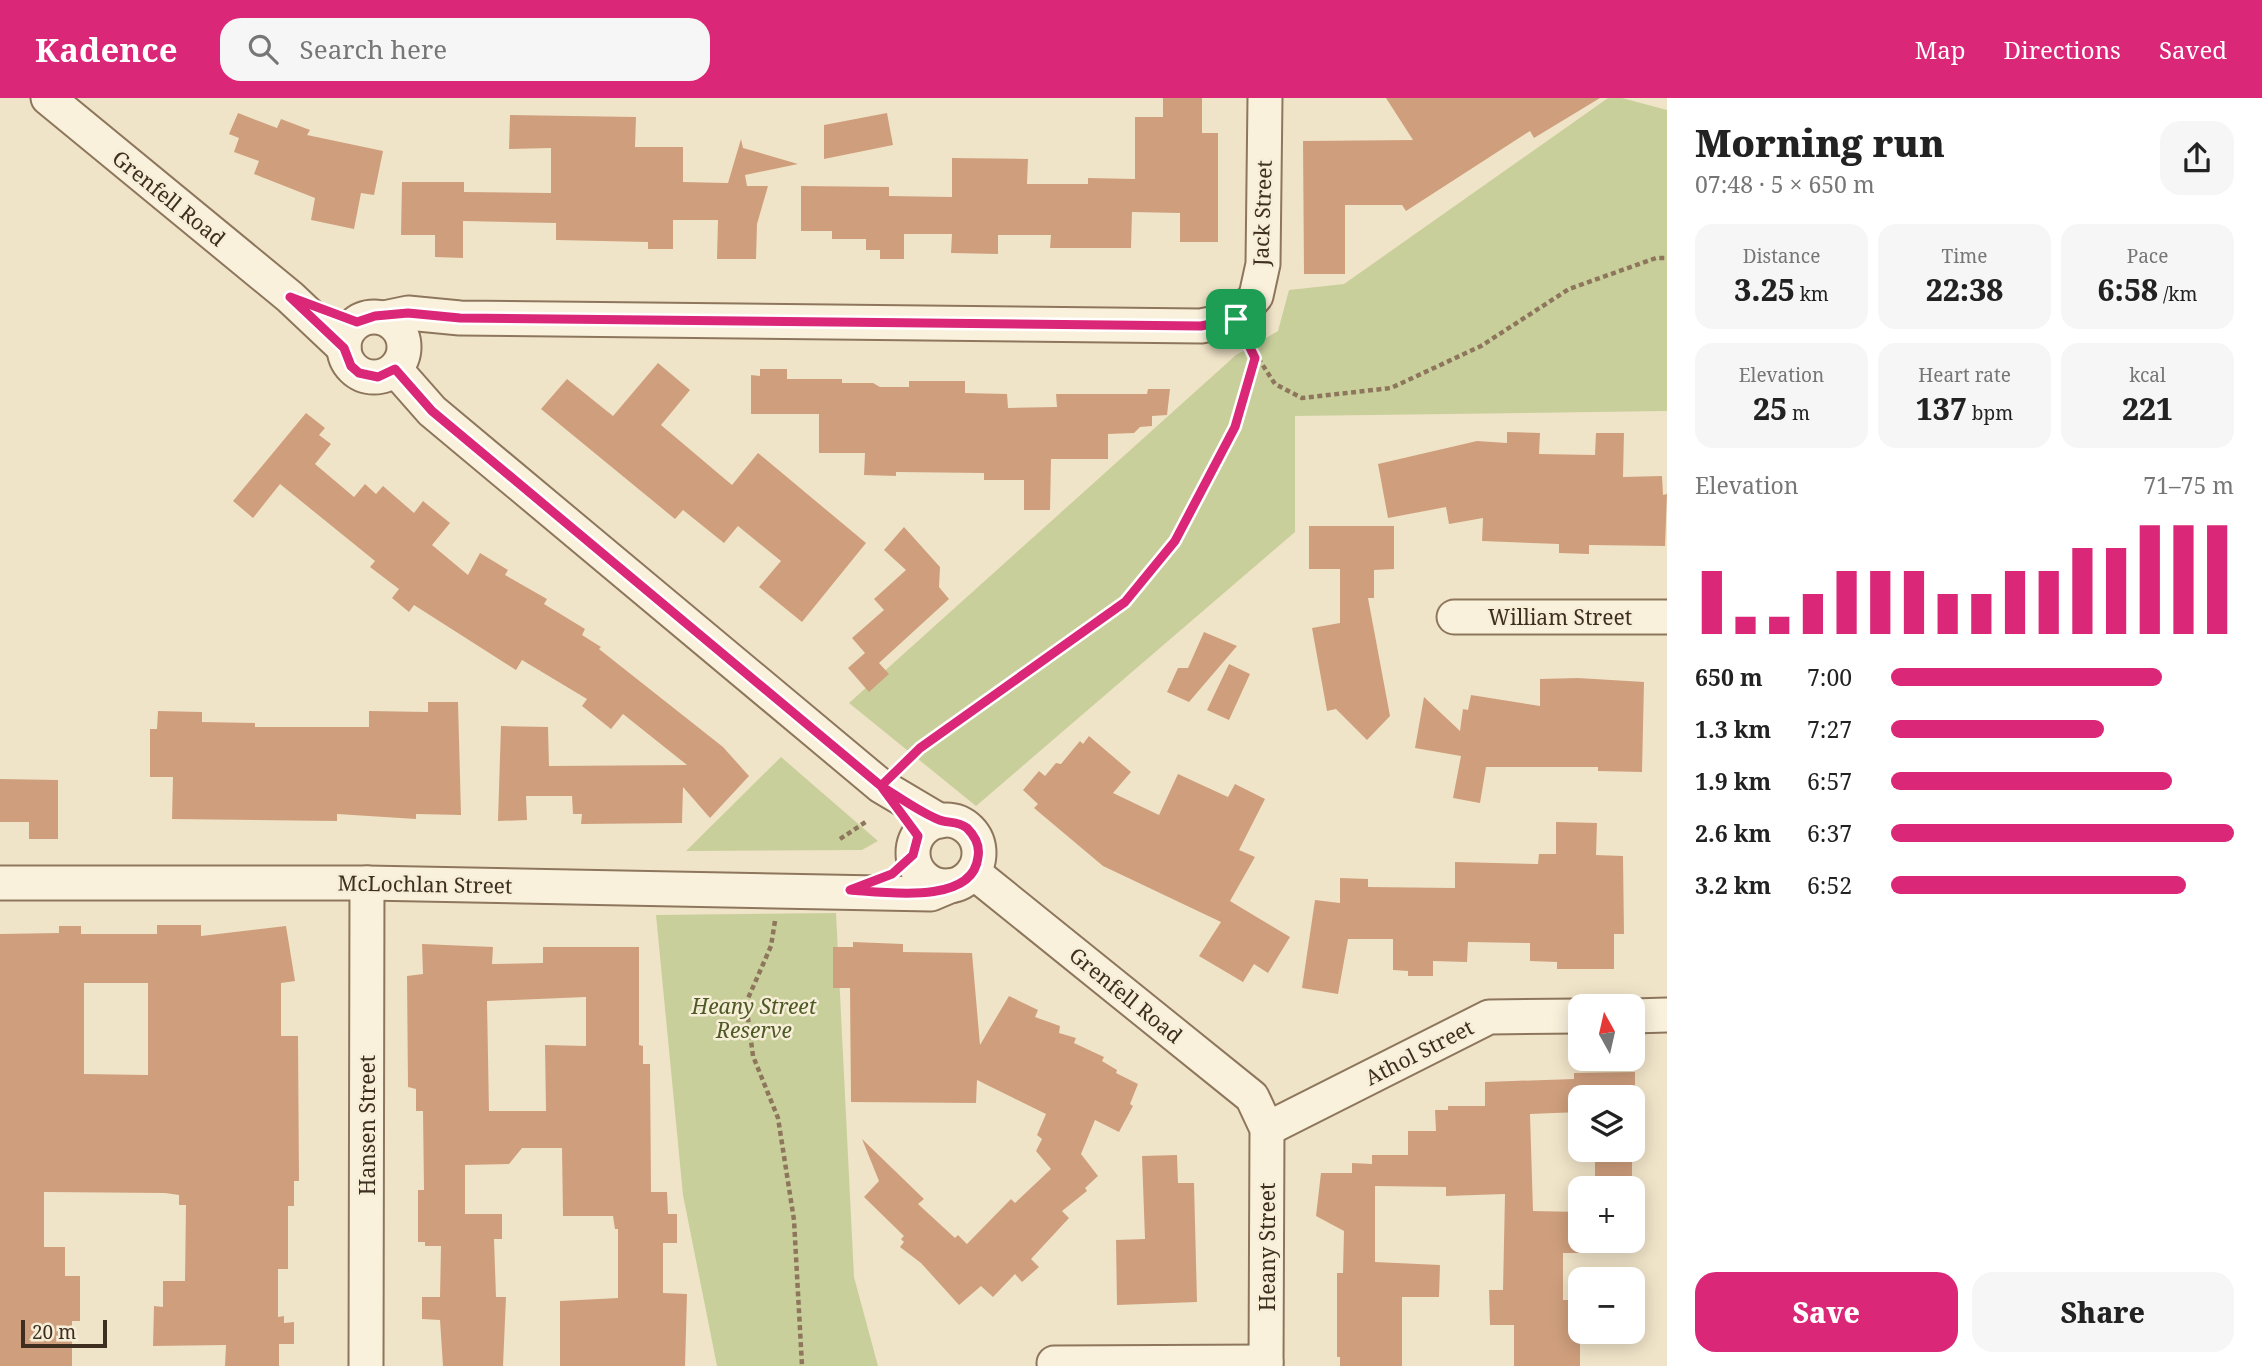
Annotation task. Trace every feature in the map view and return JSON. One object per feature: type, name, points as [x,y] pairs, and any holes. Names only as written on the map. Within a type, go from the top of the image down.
[{"type":"street","name":"Grenfell Road","points":[[48,98],[290,297],[362,329]]},
{"type":"street","name":"Jack Street","points":[[1236,319],[1256,296],[1263,264],[1265,98]]},
{"type":"street","points":[[362,329],[408,313],[460,318],[1187,326],[1236,319]]},
{"type":"street","points":[[362,329],[351,366],[359,373],[378,377],[460,318]]},
{"type":"street","points":[[362,329],[398,327],[405,343],[400,360],[432,411],[881,786],[923,837]]},
{"type":"street","name":"William Street","points":[[1454,617],[1667,617]]},
{"type":"street","points":[[961,824],[976,840],[978,861],[962,879],[929,882],[915,866],[923,837],[961,824]]},
{"type":"street","name":"McLochlan Street","points":[[850,890],[892,874],[923,837]]},
{"type":"street","name":"Grenfell Road","points":[[962,879],[1252,1097],[1267,1129]]},
{"type":"street","name":"McLochlan Street","points":[[0,883],[367,883],[778,888],[931,894],[962,879]]},
{"type":"street","name":"Hansen Street","points":[[366,1366],[367,883]]},
{"type":"street","name":"Athol Street","points":[[1267,1129],[1489,1017],[1568,1016]]},
{"type":"street","points":[[1645,1016],[1667,1016]]},
{"type":"street","name":"Heany Street","points":[[1266,1364],[1267,1129]]},
{"type":"street","points":[[1054,1363],[1266,1364]]},
{"type":"path","points":[[1236,319],[1255,358],[1275,384],[1302,398],[1391,388],[1481,346],[1569,289],[1656,258],[1667,258]]},
{"type":"path","points":[[881,786],[920,748],[1125,602],[1175,541],[1235,427],[1255,358]]},
{"type":"path","points":[[840,839],[867,821]]},
{"type":"path","points":[[778,888],[771,946],[746,1003],[753,1056],[778,1118],[794,1220],[802,1366]]},
{"type":"green space","points":[[1608,98],[1622,98],[1667,110],[1667,411],[1295,416],[1295,532],[976,806],[849,703],[1236,355],[1278,331],[1289,290],[1344,284]]},
{"type":"green space","points":[[781,757],[878,841],[862,850],[686,851]]},
{"type":"green space","name":"Heany Street Reserve","points":[[836,913],[854,1277],[878,1366],[717,1366],[683,1195],[656,915]]},
{"type":"building","points":[[1163,98],[1202,98],[1202,133],[1218,133],[1218,242],[1180,242],[1180,213],[1132,212],[1131,248],[1050,248],[1051,235],[998,235],[998,254],[951,253],[952,234],[904,234],[904,259],[880,259],[880,250],[866,250],[866,239],[832,239],[832,231],[801,231],[801,186],[889,187],[889,196],[952,197],[952,158],[1028,159],[1027,184],[1088,184],[1088,178],[1135,179],[1135,117],[1163,117]]},
{"type":"building","points":[[1386,98],[1600,98],[1534,138],[1530,131],[1406,211],[1402,205],[1345,205],[1345,274],[1304,274],[1303,141],[1413,140]]},
{"type":"building","points":[[238,113],[277,128],[281,119],[310,130],[307,135],[383,151],[374,195],[361,193],[354,229],[311,220],[315,198],[254,174],[259,161],[234,152],[239,138],[229,134]]},
{"type":"building","points":[[887,113],[893,145],[824,159],[824,125]]},
{"type":"building","points":[[510,115],[636,117],[635,147],[683,147],[683,182],[728,183],[741,139],[743,148],[798,164],[745,175],[747,186],[768,186],[757,224],[756,259],[717,259],[718,220],[673,220],[673,249],[648,249],[648,242],[556,240],[556,223],[463,221],[463,258],[435,257],[435,235],[401,235],[402,182],[464,182],[464,192],[551,193],[551,148],[509,149]]},
{"type":"building","points":[[658,363],[690,390],[661,425],[732,485],[758,453],[866,543],[802,622],[759,587],[781,561],[738,526],[724,543],[683,510],[675,519],[541,409],[567,379],[613,416]]},
{"type":"building","points":[[760,369],[787,369],[787,379],[842,379],[842,383],[873,383],[880,387],[909,387],[909,381],[965,381],[965,393],[1007,394],[1008,408],[1057,407],[1056,394],[1147,394],[1148,389],[1170,389],[1167,415],[1152,416],[1152,426],[1140,427],[1134,433],[1108,434],[1108,459],[1051,459],[1050,510],[1024,510],[1024,480],[984,480],[984,473],[896,472],[896,476],[864,475],[865,453],[819,453],[819,414],[751,414],[751,375],[760,376]]},
{"type":"building","points":[[306,413],[325,428],[319,435],[331,444],[315,464],[354,497],[365,484],[376,494],[383,486],[414,513],[423,501],[450,523],[432,545],[468,575],[480,553],[508,570],[505,575],[547,599],[544,604],[585,629],[582,635],[601,647],[599,649],[723,747],[749,776],[710,818],[683,787],[682,823],[581,824],[582,814],[573,814],[572,796],[526,796],[527,820],[498,821],[501,726],[548,727],[549,766],[687,765],[623,714],[611,729],[582,706],[587,699],[522,660],[516,670],[414,605],[409,612],[392,598],[399,589],[370,567],[375,561],[280,484],[253,518],[233,501]]},
{"type":"building","points":[[1507,432],[1540,433],[1539,454],[1595,455],[1596,433],[1624,433],[1623,477],[1662,476],[1663,495],[1667,494],[1665,546],[1589,545],[1589,554],[1559,553],[1559,544],[1482,541],[1483,518],[1449,524],[1446,507],[1388,518],[1378,464],[1477,441],[1507,443]]},
{"type":"building","points":[[1309,526],[1394,526],[1394,569],[1374,570],[1374,598],[1368,598],[1390,716],[1367,740],[1336,709],[1327,711],[1312,628],[1340,623],[1340,569],[1309,569]]},
{"type":"building","points":[[904,527],[940,567],[939,587],[949,599],[879,663],[889,674],[869,692],[848,668],[865,653],[852,638],[884,610],[874,599],[906,570],[884,550]]},
{"type":"building","points":[[1204,632],[1237,646],[1189,702],[1167,692],[1178,668],[1188,668]]},
{"type":"building","points":[[1229,664],[1250,674],[1229,720],[1207,710]]},
{"type":"building","points":[[1540,679],[1644,682],[1642,772],[1598,771],[1598,767],[1486,767],[1480,803],[1453,798],[1461,756],[1415,748],[1424,697],[1460,731],[1463,709],[1468,710],[1471,695],[1540,706]]},
{"type":"building","points":[[428,702],[458,702],[461,815],[416,814],[416,819],[337,814],[337,821],[172,819],[173,777],[150,777],[150,729],[157,729],[158,711],[202,712],[202,722],[255,723],[255,727],[369,727],[369,711],[428,712]]},
{"type":"building","points":[[1089,736],[1131,772],[1113,793],[1159,815],[1178,774],[1228,797],[1235,784],[1265,799],[1239,850],[1255,857],[1230,901],[1290,937],[1268,973],[1254,964],[1243,982],[1199,956],[1221,922],[1103,866],[1034,808],[1038,804],[1023,790],[1039,771],[1045,776],[1056,763],[1061,764],[1080,741],[1083,744]]},
{"type":"building","points":[[0,779],[58,780],[58,839],[29,839],[29,822],[0,822]]},
{"type":"building","points":[[1556,822],[1597,823],[1596,855],[1623,856],[1624,934],[1614,934],[1614,969],[1557,969],[1557,962],[1530,961],[1530,943],[1468,942],[1467,962],[1433,961],[1433,976],[1408,976],[1408,971],[1393,970],[1393,939],[1348,939],[1338,994],[1302,988],[1315,900],[1340,903],[1340,878],[1368,879],[1368,887],[1455,888],[1455,862],[1538,864],[1539,854],[1556,854]]},
{"type":"building","points":[[157,925],[201,925],[201,936],[286,926],[295,981],[281,983],[281,1036],[298,1036],[299,1181],[294,1181],[294,1206],[288,1206],[288,1269],[278,1269],[278,1317],[284,1316],[284,1323],[294,1322],[294,1344],[279,1344],[279,1366],[225,1366],[226,1345],[153,1346],[154,1306],[163,1307],[163,1281],[185,1281],[186,1205],[179,1205],[179,1195],[44,1192],[44,1247],[65,1247],[65,1276],[80,1276],[80,1321],[72,1321],[72,1366],[0,1366],[0,934],[59,933],[59,926],[81,926],[81,934],[157,934]],"holes":[[[84,983],[148,983],[148,1075],[84,1074]]]},
{"type":"building","points":[[853,942],[903,944],[903,952],[972,953],[980,1045],[1009,996],[1038,1010],[1035,1017],[1060,1026],[1059,1033],[1076,1038],[1074,1043],[1104,1057],[1102,1061],[1117,1070],[1116,1073],[1138,1084],[1130,1104],[1133,1106],[1119,1132],[1095,1120],[1081,1154],[1098,1176],[1085,1188],[1087,1191],[1062,1211],[1069,1218],[1031,1259],[1039,1267],[1022,1282],[1015,1274],[993,1297],[981,1286],[959,1305],[921,1263],[900,1247],[904,1236],[864,1197],[879,1181],[862,1139],[924,1199],[918,1204],[955,1238],[958,1235],[967,1244],[1011,1199],[1015,1203],[1051,1169],[1036,1151],[1042,1139],[1037,1135],[1046,1114],[977,1080],[976,1103],[851,1102],[850,988],[833,988],[833,947],[853,947]]},
{"type":"building","points":[[422,944],[493,947],[492,964],[543,963],[543,947],[639,947],[639,1045],[643,1046],[643,1064],[650,1064],[651,1192],[667,1192],[668,1214],[677,1214],[677,1243],[663,1243],[663,1293],[687,1294],[685,1366],[560,1366],[560,1301],[618,1298],[618,1229],[615,1229],[613,1216],[563,1216],[562,1148],[522,1148],[509,1164],[465,1165],[465,1214],[502,1214],[502,1239],[494,1239],[496,1297],[506,1297],[503,1366],[443,1366],[440,1320],[422,1319],[422,1297],[440,1297],[441,1246],[425,1246],[425,1242],[418,1242],[418,1190],[424,1190],[423,1111],[416,1111],[416,1089],[408,1087],[407,976],[423,974]],"holes":[[[586,997],[586,1046],[545,1045],[546,1111],[489,1111],[487,1001]]]},
{"type":"building","points":[[1635,1072],[1635,1085],[1568,1085],[1568,1112],[1530,1114],[1533,1211],[1568,1212],[1568,1253],[1563,1253],[1563,1300],[1568,1300],[1568,1344],[1580,1344],[1580,1366],[1514,1366],[1514,1325],[1490,1325],[1489,1290],[1503,1290],[1505,1194],[1446,1196],[1446,1187],[1375,1186],[1375,1262],[1440,1265],[1439,1297],[1402,1297],[1402,1366],[1340,1366],[1340,1357],[1337,1357],[1337,1273],[1343,1273],[1344,1231],[1316,1216],[1321,1173],[1352,1173],[1352,1163],[1372,1164],[1372,1155],[1408,1155],[1408,1131],[1436,1131],[1435,1110],[1448,1110],[1448,1106],[1485,1106],[1485,1082],[1574,1079],[1574,1073]]},
{"type":"building","points":[[1177,1155],[1178,1183],[1194,1183],[1197,1302],[1117,1305],[1116,1240],[1145,1239],[1142,1156]]},
{"type":"building","points":[[1595,1162],[1632,1162],[1632,1176],[1595,1176]]},
{"type":"route","points":[[1236,319],[1201,326],[460,318],[408,313],[384,318],[375,316],[357,322],[290,297],[344,348],[346,358],[359,373],[378,377],[395,369],[432,411],[881,786],[918,836],[913,855],[892,874],[850,890],[931,894],[959,883],[973,872],[979,851],[976,840],[961,824],[940,821],[881,786],[920,748],[1125,602],[1175,541],[1235,427],[1255,358],[1236,319]]}]
